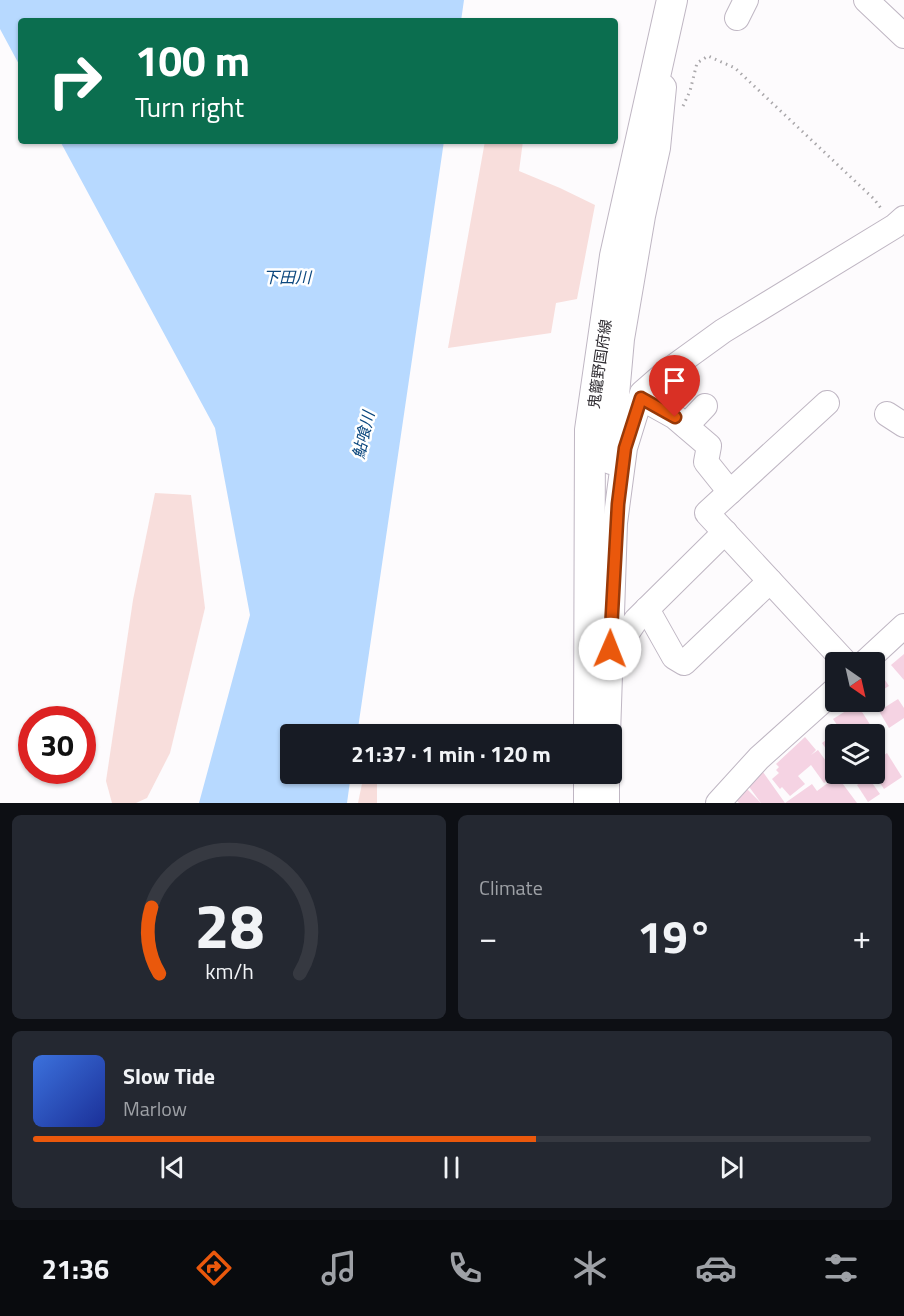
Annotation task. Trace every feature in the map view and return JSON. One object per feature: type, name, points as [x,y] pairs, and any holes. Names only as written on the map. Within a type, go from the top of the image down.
[{"type":"main road","name":"鬼籠野国府線","points":[[589,724],[590,430],[615,256],[673,7]]},
{"type":"main road","points":[[589,784],[589,803]]},
{"type":"street","points":[[876,3],[904,36]]},
{"type":"street","points":[[615,523],[610,509],[611,445],[622,339],[658,148],[673,7]]},
{"type":"street","points":[[608,724],[615,523],[625,448],[642,393],[723,331],[901,228]]},
{"type":"street","points":[[641,398],[675,417],[709,446],[706,462],[730,492]]},
{"type":"street","points":[[827,403],[707,513],[836,652]]},
{"type":"street","points":[[686,426],[705,406]]},
{"type":"street","points":[[609,680],[621,642],[636,620],[725,532]]},
{"type":"street","points":[[611,634],[619,611],[621,574]]},
{"type":"street","points":[[647,609],[674,657],[684,663],[770,581]]},
{"type":"street","points":[[876,652],[904,626]]},
{"type":"street","points":[[718,803],[759,758],[825,699]]},
{"type":"street","points":[[606,784],[606,803]]},
{"type":"path","points":[[681,110],[690,91],[697,63],[708,56],[735,68],[874,199],[901,228]]},
{"type":"shaded area","points":[[484,144],[523,144],[519,171],[595,205],[577,299],[556,303],[551,333],[448,348]]},
{"type":"shaded area","points":[[155,493],[191,495],[205,608],[170,753],[147,798],[136,803],[112,803],[106,781],[133,600]]},
{"type":"shaded area","points":[[362,784],[377,784],[377,803],[358,803]]},
{"type":"water","points":[[0,0],[464,0],[461,18],[18,18],[18,62],[0,29]]},
{"type":"water","name":"下田川","points":[[62,144],[444,144],[359,724],[280,724],[280,784],[350,784],[347,803],[199,803],[250,615],[215,428]]},
{"type":"building","points":[[904,654],[904,680],[891,665]]},
{"type":"building","points":[[898,699],[904,708],[904,718],[889,728],[880,712],[885,712],[885,707]]},
{"type":"building","points":[[844,712],[862,712],[870,724],[836,724],[833,719]]},
{"type":"building","points":[[805,737],[816,750],[811,755],[818,750],[825,760],[825,782],[811,765],[798,776],[805,784],[790,796],[772,779],[779,773],[776,770],[779,767],[776,764]]},
{"type":"building","points":[[887,753],[902,777],[884,789],[881,784],[885,784],[885,754]]},
{"type":"building","points":[[763,772],[785,803],[761,803],[747,784]]},
{"type":"building","points":[[812,784],[817,791],[826,784],[843,784],[857,803],[785,803]]},
{"type":"building","points":[[873,784],[880,794],[868,802],[857,785]]},
{"type":"building","points":[[745,787],[761,803],[739,803],[733,797]]},
{"type":"route","points":[[610,649],[615,523],[625,448],[641,398],[675,417]]},
{"type":"water label","name":"鮎喰川","points":[[363,435]]}]
